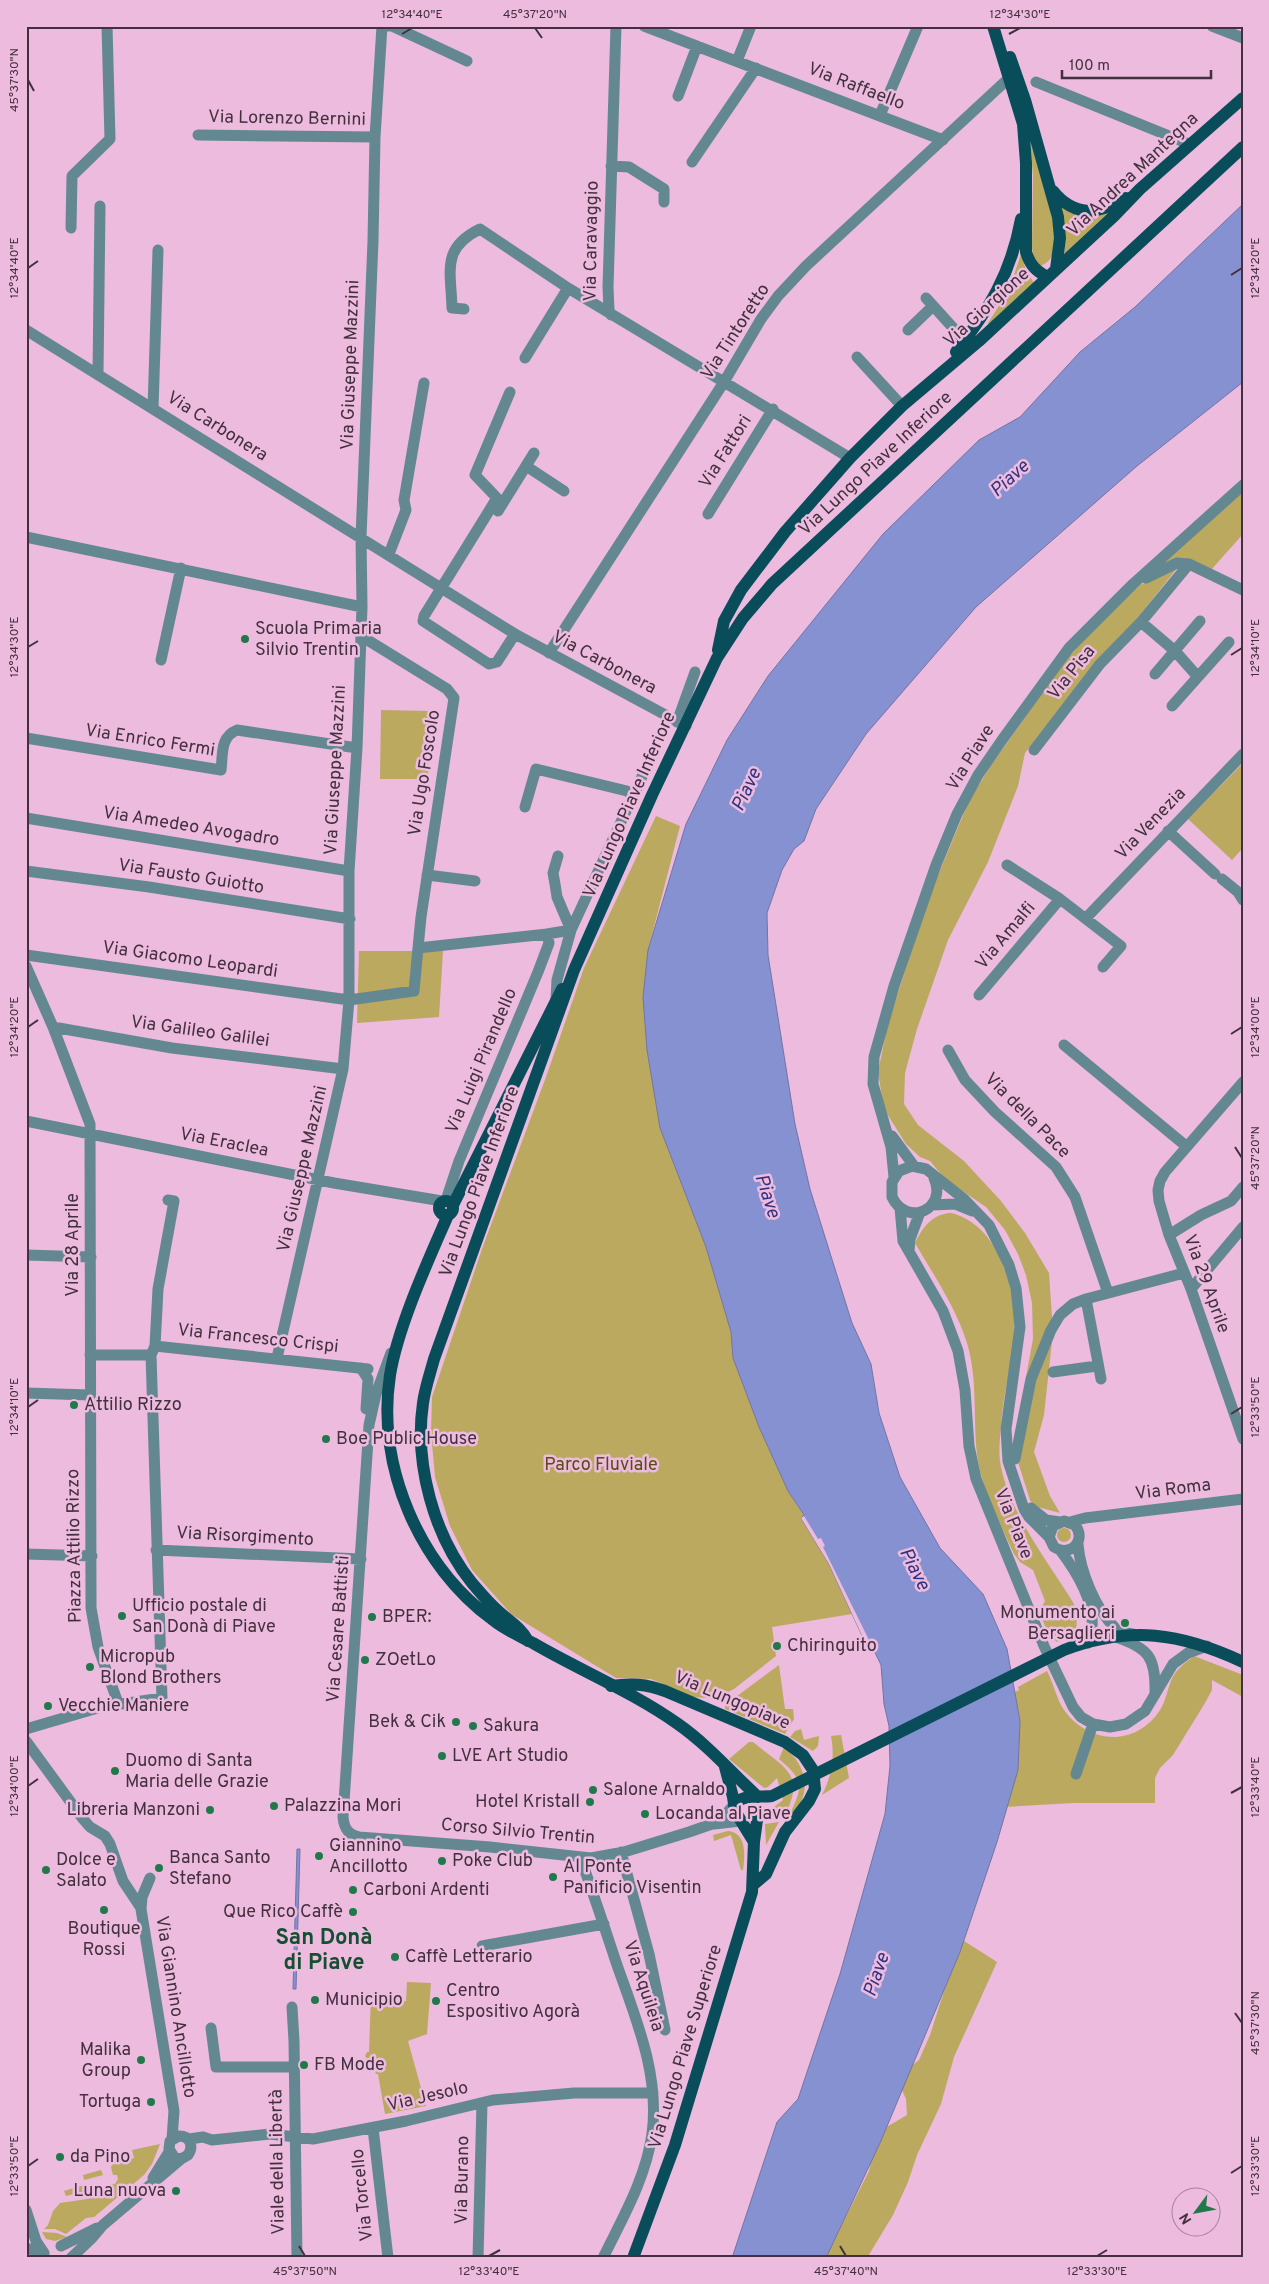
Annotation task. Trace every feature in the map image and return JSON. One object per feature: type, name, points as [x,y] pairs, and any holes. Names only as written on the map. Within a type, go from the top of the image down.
[{"type":"main road","name":"Via Giorgione","points":[[994,26],[1023,124],[1026,187],[1026,252],[1035,270],[1052,273]]},
{"type":"main road","name":"Via Giorgione","points":[[717,658],[724,621],[736,598],[786,532],[850,458],[902,406],[979,341],[1052,273],[1060,238],[1058,217],[1017,73],[994,26]]},
{"type":"main road","name":"Via Andrea Mantegna","points":[[1052,273],[1189,144],[1243,98]]},
{"type":"main road","name":"Via Lungo Piave Inferiore","points":[[528,1641],[522,1632],[494,1608],[477,1588],[458,1564],[448,1545],[429,1492],[422,1447],[423,1404],[434,1359],[574,970],[652,795],[681,724],[717,658],[744,618],[772,584],[1243,148]]},
{"type":"main road","name":"Via Giorgione","points":[[942,371],[995,297],[1007,271],[1018,238],[1026,187]]},
{"type":"main road","name":"Via Giorgione","points":[[1050,187],[1067,205],[1078,209],[1094,211],[1106,209],[1119,203],[1140,189]]},
{"type":"main road","points":[[445,1206],[463,1187],[556,1000],[574,970]]},
{"type":"main road","name":"Via Cesare Battisti","points":[[400,1336],[431,1253],[445,1206]]},
{"type":"main road","name":"Via Lungo Piave Inferiore","points":[[400,1336],[389,1387],[389,1420],[394,1468],[412,1520],[442,1567],[467,1598],[493,1621],[678,1724],[702,1743],[758,1797]]},
{"type":"main road","name":"Corso Silvio Trentin","points":[[734,1805],[746,1796],[772,1796],[1064,1650],[1088,1643],[1134,1634],[1168,1636],[1207,1646],[1243,1662]]},
{"type":"main road","name":"Via Lungopiave","points":[[611,1686],[633,1683],[665,1691],[777,1737],[795,1748],[807,1760],[813,1770],[815,1789],[760,1872]]},
{"type":"main road","points":[[725,1767],[735,1811],[754,1842]]},
{"type":"main road","name":"Corso Silvio Trentin","points":[[741,1821],[750,1819],[758,1813],[772,1796]]},
{"type":"main road","name":"Via Lungo Piave Superiore","points":[[633,2258],[675,2145],[753,1885],[760,1872],[754,1842],[758,1813]]},
{"type":"street","points":[[71,228],[72,176],[110,139],[107,26]]},
{"type":"street","name":"Via Giuseppe Mazzini","points":[[277,1358],[343,1068],[349,1000],[349,871],[357,748],[362,607],[361,537],[373,250],[375,137],[382,26],[392,26],[467,60]]},
{"type":"street","name":"Via Caravaggio","points":[[611,315],[608,287],[616,26]]},
{"type":"street","name":"Via Raffaello","points":[[644,26],[943,140]]},
{"type":"street","points":[[737,61],[751,26]]},
{"type":"street","points":[[880,115],[918,26]]},
{"type":"street","points":[[1212,26],[1243,38]]},
{"type":"street","points":[[678,96],[697,46]]},
{"type":"street","points":[[692,162],[756,68]]},
{"type":"street","name":"Via Tintoretto","points":[[549,653],[778,296],[806,266],[1009,78]]},
{"type":"street","points":[[1036,82],[1189,144]]},
{"type":"street","name":"Via Lorenzo Bernini","points":[[198,135],[375,137]]},
{"type":"street","name":"Via Caravaggio","points":[[611,166],[629,167],[664,189],[664,202]]},
{"type":"street","points":[[98,374],[100,206]]},
{"type":"street","points":[[464,309],[452,308],[451,255],[457,244],[480,229],[611,315],[773,409],[850,458]]},
{"type":"street","points":[[153,409],[158,250]]},
{"type":"street","points":[[525,358],[568,288]]},
{"type":"street","name":"Via Giorgione","points":[[908,330],[930,302],[965,340]]},
{"type":"street","name":"Via Carbonera","points":[[26,330],[515,634],[681,724]]},
{"type":"street","points":[[857,357],[902,406]]},
{"type":"street","points":[[389,554],[406,510],[404,500],[424,383]]},
{"type":"street","points":[[445,589],[497,498],[476,475],[510,392]]},
{"type":"street","name":"Via Fattori","points":[[708,514],[773,409]]},
{"type":"street","points":[[515,634],[497,662],[488,664],[423,621],[424,616],[445,589],[534,453]]},
{"type":"street","points":[[526,466],[564,491]]},
{"type":"street","name":"Via Piave","points":[[894,1177],[894,1160],[873,1084],[874,1057],[894,986],[936,864],[957,814],[978,775],[1069,648],[1133,584],[1243,485]]},
{"type":"street","points":[[26,537],[362,607]]},
{"type":"street","points":[[1133,584],[1177,563],[1189,564],[1243,590]]},
{"type":"street","name":"Via Pisa","points":[[1034,750],[1100,664],[1141,622],[1189,564]]},
{"type":"street","points":[[161,660],[181,568]]},
{"type":"street","points":[[1141,622],[1175,651],[1198,677]]},
{"type":"street","points":[[1155,674],[1200,622]]},
{"type":"street","name":"Via Ugo Foscolo","points":[[361,636],[447,689],[454,698],[418,948]]},
{"type":"street","points":[[1172,706],[1230,642]]},
{"type":"street","points":[[681,724],[695,672]]},
{"type":"street","name":"Via Enrico Fermi","points":[[26,738],[221,770],[224,742],[229,733],[237,730],[357,748]]},
{"type":"street","points":[[556,1000],[557,980],[571,930],[654,751]]},
{"type":"street","name":"Via Venezia","points":[[1086,918],[1243,754]]},
{"type":"street","points":[[525,807],[536,769],[627,791],[633,796]]},
{"type":"street","name":"Via Amedeo Avogadro","points":[[26,818],[349,871]]},
{"type":"street","points":[[1168,831],[1238,892],[1243,900]]},
{"type":"street","points":[[558,856],[553,873],[557,897],[571,930]]},
{"type":"street","name":"Via Amalfi","points":[[1007,865],[1060,899],[1121,946],[1103,967]]},
{"type":"street","name":"Via Fausto Guiotto","points":[[26,871],[149,887],[350,919]]},
{"type":"street","points":[[427,875],[475,880]]},
{"type":"street","name":"Via Amalfi","points":[[979,995],[1060,899]]},
{"type":"street","points":[[349,1000],[414,991],[418,948],[571,930]]},
{"type":"street","name":"Via Luigi Pirandello","points":[[445,1206],[459,1161],[549,943],[547,934]]},
{"type":"street","name":"Via Giacomo Leopardi","points":[[26,954],[349,1000]]},
{"type":"street","name":"Via 28 Aprile","points":[[26,966],[88,1115],[90,1134],[90,1355]]},
{"type":"street","name":"Via Galileo Galilei","points":[[53,1027],[172,1048],[343,1068]]},
{"type":"street","points":[[1064,1045],[1186,1146]]},
{"type":"street","name":"Via della Pace","points":[[948,1050],[965,1080],[995,1112],[1056,1167],[1076,1197],[1108,1292]]},
{"type":"street","name":"Via 29 Aprile","points":[[1243,1082],[1162,1176],[1158,1190],[1169,1235],[1243,1439]]},
{"type":"street","name":"Via Eraclea","points":[[26,1121],[415,1198],[445,1206]]},
{"type":"street","name":"Via Piave","points":[[885,1126],[914,1166]]},
{"type":"street","points":[[914,1166],[926,1169],[934,1178],[937,1192],[932,1204],[920,1212],[910,1212],[900,1208],[891,1194],[894,1177],[903,1169],[914,1166]]},
{"type":"street","name":"Via Piave","points":[[934,1178],[964,1199],[989,1225],[1009,1264],[1018,1302],[1020,1327],[1005,1439],[1012,1475],[1029,1517],[1049,1536]]},
{"type":"street","points":[[1169,1235],[1201,1215],[1231,1201],[1243,1188]]},
{"type":"street","points":[[26,1729],[118,1703],[162,1698],[156,1550],[153,1351],[158,1289],[174,1201],[168,1200]]},
{"type":"street","name":"Via Piave","points":[[932,1204],[955,1204],[978,1214]]},
{"type":"street","name":"Via Piave","points":[[900,1208],[903,1240],[943,1311],[958,1352],[964,1390],[968,1446],[976,1478],[1067,1698],[1081,1717],[1092,1724]]},
{"type":"street","points":[[909,1253],[910,1239],[920,1212]]},
{"type":"street","points":[[1190,1289],[1243,1227]]},
{"type":"street","points":[[26,1255],[91,1257]]},
{"type":"street","points":[[1015,1458],[1031,1379],[1054,1321],[1073,1304],[1086,1299],[1184,1273]]},
{"type":"street","points":[[1086,1299],[1097,1366],[1101,1379]]},
{"type":"street","name":"Via Cesare Battisti","points":[[348,1831],[344,1825],[343,1817],[369,1427],[378,1386],[400,1336]]},
{"type":"street","points":[[90,1355],[153,1351]]},
{"type":"street","name":"Via Francesco Crispi","points":[[153,1351],[277,1358],[364,1368]]},
{"type":"street","name":"Piazza Attilio Rizzo","points":[[90,1355],[91,1608],[94,1633],[118,1703]]},
{"type":"street","points":[[1053,1372],[1097,1366]]},
{"type":"street","name":"Via Cesare Battisti","points":[[364,1368],[368,1379],[365,1416],[369,1427]]},
{"type":"street","name":"Via Cesare Battisti","points":[[369,1427],[389,1387]]},
{"type":"street","points":[[26,1393],[90,1395]]},
{"type":"street","name":"Via Roma","points":[[1065,1522],[1243,1499]]},
{"type":"street","name":"Via Piave","points":[[1022,1500],[1046,1520],[1065,1522]]},
{"type":"street","name":"Via Roma","points":[[1079,1540],[1091,1526],[1107,1516]]},
{"type":"street","points":[[1079,1540],[1070,1550],[1060,1550],[1052,1545],[1049,1536],[1052,1528],[1065,1522],[1077,1527],[1079,1540],[1083,1573],[1099,1604],[1116,1628],[1122,1632],[1134,1634]]},
{"type":"street","name":"Via Risorgimento","points":[[156,1550],[361,1559]]},
{"type":"street","name":"Via Piave","points":[[1060,1550],[1080,1583],[1092,1609],[1093,1630],[1088,1643]]},
{"type":"street","points":[[26,1554],[92,1556]]},
{"type":"street","points":[[1114,1637],[1136,1644],[1148,1656],[1154,1666],[1155,1696]]},
{"type":"street","points":[[1076,1774],[1092,1724],[1110,1727],[1126,1724],[1145,1711],[1173,1664],[1188,1653],[1207,1646]]},
{"type":"street","points":[[26,1741],[97,1832],[110,1844],[123,1881],[141,1909]]},
{"type":"street","name":"Corso Silvio Trentin","points":[[712,1824],[726,1814],[734,1805]]},
{"type":"street","name":"Corso Silvio Trentin","points":[[348,1831],[352,1836],[359,1837],[490,1847],[580,1857],[607,1856],[712,1824],[741,1821]]},
{"type":"street","points":[[621,1852],[649,1954],[665,2030]]},
{"type":"street","name":"Via Aquileia","points":[[580,1857],[642,2037],[653,2093],[652,2135],[645,2160],[635,2190],[603,2258]]},
{"type":"street","points":[[141,1909],[142,1897],[150,1878]]},
{"type":"street","name":"Via Giannino Ancillotto","points":[[141,1909],[174,2112],[172,2139]]},
{"type":"street","name":"Via Aquileia","points":[[482,1946],[604,1924]]},
{"type":"street","name":"Viale della Libertà","points":[[292,2007],[296,2137],[296,2258]]},
{"type":"street","name":"Viale della Libertà","points":[[211,2028],[216,2068],[294,2067]]},
{"type":"street","name":"Via Jesolo","points":[[187,2138],[203,2137],[212,2140],[270,2134],[314,2139],[373,2128],[493,2100],[574,2093],[653,2093]]},
{"type":"street","name":"Via Burano","points":[[478,2258],[482,2103]]},
{"type":"street","name":"Via Giannino Ancillotto","points":[[174,2112],[187,2138]]},
{"type":"street","name":"Via Torcello","points":[[373,2128],[388,2258]]},
{"type":"street","points":[[148,2186],[169,2152],[169,2143],[172,2139],[179,2136],[187,2138],[192,2145],[186,2156],[174,2157],[169,2152]]},
{"type":"street","name":"Via Jesolo","points":[[103,2224],[186,2156],[212,2140]]},
{"type":"street","points":[[26,2210],[36,2241],[44,2254]]},
{"type":"street","points":[[44,2254],[52,2246],[61,2246],[103,2224]]},
{"type":"street","points":[[61,2246],[67,2251],[70,2258],[103,2224]]},
{"type":"street","points":[[26,2248],[44,2254]]},
{"type":"green space","points":[[1030,136],[1051,204],[1057,231],[1055,250],[1052,256],[1039,266],[1033,258],[1032,246],[1033,176]]},
{"type":"green space","points":[[1059,203],[1111,212],[1064,256],[1065,238]]},
{"type":"green space","points":[[1021,254],[1026,270],[1034,283],[989,325],[988,323],[1009,290]]},
{"type":"green space","points":[[1243,491],[1243,534],[1211,570],[1190,561],[1153,572]]},
{"type":"green space","points":[[1178,567],[1135,621],[1101,656],[1025,753],[1018,786],[988,862],[948,940],[917,1029],[905,1073],[904,1104],[918,1125],[964,1161],[1001,1201],[1025,1233],[1049,1273],[1053,1332],[1044,1415],[1034,1452],[1050,1496],[1060,1513],[1034,1506],[1030,1500],[1018,1462],[1026,1377],[1033,1339],[1032,1303],[1026,1275],[1018,1254],[1005,1230],[986,1207],[945,1179],[930,1161],[920,1157],[906,1144],[884,1109],[878,1072],[888,1023],[931,892],[969,801],[990,767],[1065,661],[1099,623],[1140,585]]},
{"type":"green space","points":[[381,710],[429,711],[428,779],[380,779]]},
{"type":"green space","points":[[1243,763],[1243,848],[1232,860],[1188,819]]},
{"type":"green space","name":"Parco Fluviale","points":[[656,816],[680,826],[648,950],[660,1128],[706,1247],[731,1332],[733,1358],[759,1427],[788,1491],[804,1516],[801,1518],[829,1564],[852,1614],[772,1627],[776,1656],[734,1689],[722,1695],[709,1698],[693,1697],[651,1679],[616,1678],[511,1614],[472,1570],[450,1526],[435,1477],[431,1432],[432,1397],[482,1249],[584,968]]},
{"type":"green space","points":[[359,951],[443,951],[439,1017],[357,1023]]},
{"type":"green space","points":[[951,1213],[970,1221],[990,1241],[1005,1271],[1012,1293],[1014,1335],[1001,1425],[1000,1462],[1006,1485],[1022,1521],[1074,1604],[1077,1617],[1076,1632],[1057,1642],[1049,1635],[1039,1612],[1045,1601],[1033,1570],[1020,1562],[1014,1554],[984,1485],[980,1473],[976,1446],[973,1370],[966,1340],[950,1303],[915,1243],[929,1222],[938,1216]]},
{"type":"green space","points":[[1064,1528],[1069,1530],[1071,1535],[1069,1540],[1064,1542],[1059,1540],[1057,1535],[1059,1530]]},
{"type":"green space","points":[[1194,1656],[1243,1675],[1243,1697],[1212,1680],[1212,1690],[1205,1703],[1173,1755],[1160,1768],[1155,1778],[1155,1803],[1073,1803],[1005,1807],[1011,1694],[1019,1690],[1018,1687],[1047,1671],[1061,1705],[1074,1722],[1086,1730],[1099,1735],[1112,1737],[1126,1735],[1138,1731],[1150,1722],[1160,1710],[1175,1673]]},
{"type":"green space","points":[[779,1665],[785,1709],[793,1709],[794,1719],[785,1734],[725,1709],[725,1705]]},
{"type":"green space","points":[[801,1729],[804,1740],[819,1736],[818,1746],[813,1751],[790,1737],[795,1731]]},
{"type":"green space","points":[[841,1735],[849,1778],[822,1795],[832,1766],[831,1736]]},
{"type":"green space","points":[[749,1742],[753,1742],[789,1773],[793,1790],[791,1802],[784,1817],[766,1819],[774,1807],[783,1800],[777,1778],[768,1787],[764,1788],[729,1759]]},
{"type":"green space","points":[[784,1747],[798,1763],[804,1781],[802,1799],[789,1816],[797,1798],[799,1784],[794,1773],[779,1759]]},
{"type":"green space","points":[[779,1822],[766,1845],[765,1824]]},
{"type":"green space","points":[[728,1831],[739,1836],[742,1840],[744,1852],[743,1870],[741,1870],[731,1835],[714,1841],[713,1835]]},
{"type":"green space","points":[[961,1939],[997,1962],[954,2057],[941,2104],[917,2155],[908,2182],[893,2215],[867,2258],[825,2258],[869,2171],[878,2132],[907,2115],[906,2099],[902,2090],[904,2072],[919,2060],[930,2035]]},
{"type":"green space","points":[[407,1982],[431,1983],[427,2034],[408,2041],[426,2106],[385,2114],[378,2074],[376,2074],[373,2066],[365,2056],[369,2052],[371,1994],[392,1995],[392,2001],[406,2001]]},
{"type":"green space","points":[[160,2144],[152,2164],[144,2175],[94,2217],[86,2218],[66,2234],[55,2229],[44,2229],[48,2225],[53,2211],[60,2203],[87,2199],[102,2192],[104,2186],[115,2184],[118,2179],[117,2175],[113,2175],[111,2167],[113,2164],[134,2158],[132,2150]]},
{"type":"green space","points":[[101,2170],[103,2175],[84,2180],[83,2175]]},
{"type":"green space","points":[[84,2185],[86,2191],[66,2196],[64,2191]]},
{"type":"green space","points":[[42,2232],[57,2233],[67,2237],[55,2241],[46,2239]]},
{"type":"water","name":"Piave","points":[[1243,204],[1243,382],[1137,466],[976,607],[866,734],[816,809],[804,841],[794,849],[782,870],[767,913],[768,955],[795,1124],[810,1189],[852,1323],[871,1364],[879,1413],[900,1477],[940,1548],[983,1594],[1007,1649],[1020,1721],[1018,1770],[997,1842],[960,1952],[880,2143],[826,2258],[732,2258],[777,2122],[798,2099],[840,1974],[885,1814],[890,1766],[889,1726],[884,1704],[881,1665],[869,1640],[865,1642],[829,1564],[801,1518],[804,1515],[788,1491],[759,1427],[733,1358],[731,1332],[706,1247],[660,1128],[647,1050],[643,997],[648,950],[686,824],[727,740],[768,676],[883,534],[979,440],[1020,417],[1080,352],[1135,307]]},
{"type":"water","points":[[297,1849],[300,1849],[296,1989],[293,1989]]},
{"type":"pier","points":[[804,1516],[818,1539],[821,1538],[825,1546],[823,1547],[869,1640],[865,1642],[829,1564],[801,1518]]},
{"type":"place","name":"Scuola Primaria Silvio Trentin","points":[[245,639]]},
{"type":"place","name":"Attilio Rizzo","points":[[74,1405]]},
{"type":"place","name":"Boe Public House","points":[[326,1439]]},
{"type":"place","name":"Ufficio postale di San Donà di Piave","points":[[122,1616]]},
{"type":"place","name":"BPER:","points":[[372,1617]]},
{"type":"place","name":"Monumento ai Bersaglieri","points":[[1125,1623]]},
{"type":"place","name":"Chiringuito","points":[[777,1646]]},
{"type":"place","name":"ZOetLo","points":[[365,1660]]},
{"type":"place","name":"Micropub Blond Brothers","points":[[90,1667]]},
{"type":"place","name":"Vecchie Maniere","points":[[48,1706]]},
{"type":"place","name":"Bek & Cik","points":[[456,1722]]},
{"type":"place","name":"Sakura","points":[[473,1726]]},
{"type":"place","name":"LVE Art Studio","points":[[442,1756]]},
{"type":"place","name":"Duomo di Santa Maria delle Grazie","points":[[115,1771]]},
{"type":"place","name":"Salone Arnaldo","points":[[593,1790]]},
{"type":"place","name":"Hotel Kristall","points":[[590,1802]]},
{"type":"place","name":"Palazzina Mori","points":[[274,1806]]},
{"type":"place","name":"Libreria Manzoni","points":[[210,1810]]},
{"type":"place","name":"Locanda al Piave","points":[[645,1814]]},
{"type":"place","name":"Giannino Ancillotto","points":[[319,1856]]},
{"type":"place","name":"Poke Club","points":[[442,1861]]},
{"type":"place","name":"Banca Santo Stefano","points":[[159,1868]]},
{"type":"place","name":"Dolce e Salato","points":[[46,1870]]},
{"type":"place","name":"Al Ponte Panificio Visentin","points":[[553,1877]]},
{"type":"place","name":"Carboni Ardenti","points":[[353,1890]]},
{"type":"place","name":"Boutique Rossi","points":[[104,1910]]},
{"type":"place","name":"Que Rico Caffè","points":[[353,1912]]},
{"type":"place","name":"Caffè Letterario","points":[[395,1957]]},
{"type":"place","name":"Municipio","points":[[315,2000]]},
{"type":"place","name":"Centro Espositivo Agorà","points":[[436,2001]]},
{"type":"place","name":"Malika Group","points":[[141,2060]]},
{"type":"place","name":"FB Mode","points":[[304,2065]]},
{"type":"place","name":"Tortuga","points":[[151,2102]]},
{"type":"place","name":"da Pino","points":[[60,2157]]},
{"type":"place","name":"Luna nuova","points":[[176,2191]]},
{"type":"district","name":"San Donà di Piave","points":[[324,1950]]}]
